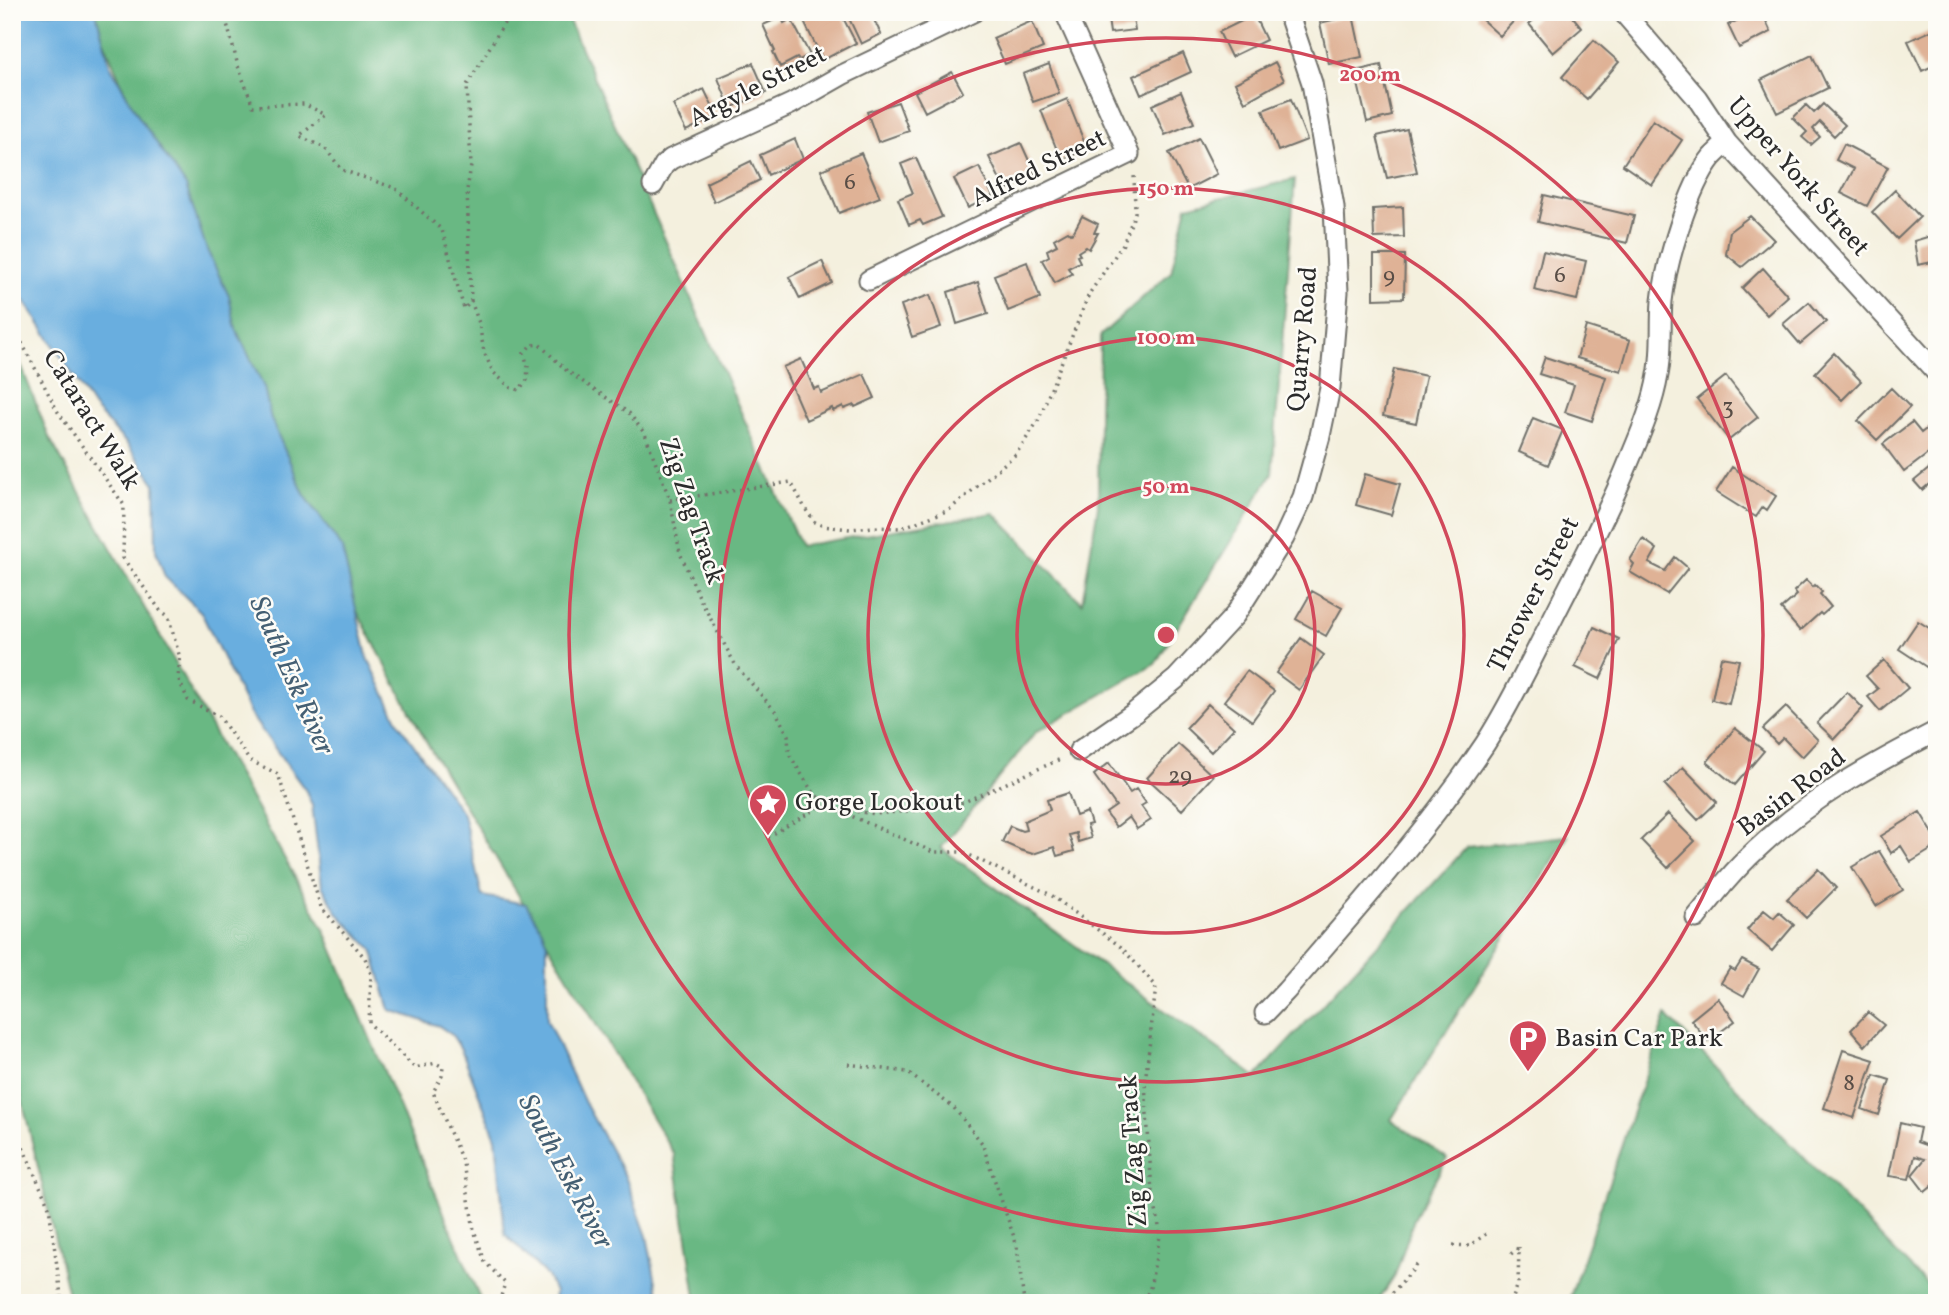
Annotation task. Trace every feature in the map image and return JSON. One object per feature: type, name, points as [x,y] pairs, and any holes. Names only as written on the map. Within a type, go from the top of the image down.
[{"type":"street","name":"Argyle Street","points":[[653,185],[664,165],[671,159],[791,104],[842,75],[973,12]]},
{"type":"street","name":"Alfred Street","points":[[869,280],[1129,155],[1065,12]]},
{"type":"street","name":"Quarry Road","points":[[1079,751],[1134,713],[1176,678],[1235,615],[1284,538],[1303,497],[1317,448],[1330,388],[1338,292],[1334,207],[1312,83],[1288,12]]},
{"type":"street","name":"Upper York Street","points":[[1623,12],[1697,98],[1727,143],[1937,373]]},
{"type":"street","name":"Thrower Street","points":[[1265,1013],[1403,855],[1485,743],[1515,691],[1626,468],[1646,417],[1658,378],[1667,270],[1699,181],[1711,159],[1727,143]]},
{"type":"street","name":"Basin Road","points":[[1696,918],[1757,848],[1793,818],[1829,791],[1937,731]]},
{"type":"path","name":"Zig Zag Track","points":[[224,12],[238,66],[253,106],[304,104],[326,115],[299,136],[325,148],[342,170],[395,188],[442,230],[464,309],[471,301],[480,323],[484,352],[493,372],[511,388],[519,390],[527,380],[524,354],[531,345],[540,344],[567,371],[629,413],[645,434],[670,500],[680,553],[701,601],[736,667],[776,712],[788,735],[789,754],[810,788],[824,804],[933,852],[963,852],[1051,895],[1121,947],[1156,986],[1145,1083],[1152,1193],[1160,1236],[1150,1289],[1143,1303]]},
{"type":"path","points":[[471,301],[467,190],[471,166],[467,85],[511,12]]},
{"type":"path","points":[[670,500],[791,482],[815,522],[822,526],[850,530],[901,528],[949,510],[1016,454],[1038,421],[1089,294],[1123,244],[1135,214],[1135,177],[1129,155]]},
{"type":"path","name":"Cataract Walk","points":[[12,324],[58,412],[124,505],[123,558],[160,610],[168,616],[180,658],[178,678],[188,700],[219,716],[249,760],[278,774],[321,906],[365,958],[371,974],[369,1023],[415,1068],[436,1063],[443,1067],[442,1076],[433,1092],[463,1163],[474,1230],[485,1262],[505,1283],[499,1303]]},
{"type":"path","points":[[834,808],[876,814],[931,809],[964,802],[1079,751]]},
{"type":"path","points":[[768,837],[824,804]]},
{"type":"path","points":[[848,1064],[906,1072],[954,1108],[982,1143],[1017,1246],[1024,1303]]},
{"type":"path","points":[[12,1122],[49,1207],[62,1303]]},
{"type":"path","points":[[1453,1245],[1469,1246],[1486,1234]]},
{"type":"path","points":[[1511,1254],[1519,1248],[1518,1284],[1511,1303]]},
{"type":"path","points":[[1383,1303],[1418,1264]]},
{"type":"green space","points":[[92,12],[565,12],[800,546],[994,513],[1082,603],[1098,506],[1100,336],[1171,272],[1187,206],[1295,179],[1272,474],[1155,664],[1036,732],[941,848],[1256,1077],[1467,847],[1568,836],[1391,1120],[1447,1158],[1414,1219],[1395,1276],[1377,1303],[697,1303],[674,1154],[427,743],[274,455]]},
{"type":"green space","points":[[12,342],[49,437],[324,929],[482,1303],[70,1303],[12,1057]]},
{"type":"green space","points":[[1666,1015],[1932,1290],[1937,1286],[1937,1303],[1568,1303]]},
{"type":"water","name":"South Esk River","points":[[12,12],[96,12],[110,65],[139,117],[186,186],[207,250],[229,296],[236,329],[264,387],[271,419],[304,494],[342,548],[367,656],[399,724],[463,814],[482,896],[526,904],[542,930],[547,944],[547,1020],[585,1103],[625,1176],[647,1236],[660,1303],[554,1303],[555,1292],[547,1276],[505,1234],[496,1138],[461,1049],[452,1035],[439,1026],[390,1010],[372,949],[338,914],[322,886],[312,805],[306,791],[250,714],[201,612],[165,577],[156,551],[155,484],[127,444],[94,408],[12,281]]},
{"type":"building","points":[[804,12],[840,12],[856,43],[823,60],[802,18]]},
{"type":"building","points":[[846,12],[870,12],[881,34],[861,44]]},
{"type":"building","points":[[1107,12],[1132,12],[1135,30],[1110,33]]},
{"type":"building","points":[[1481,12],[1522,12],[1500,36],[1478,16]]},
{"type":"building","points":[[1543,12],[1569,12],[1582,28],[1553,53],[1529,24]]},
{"type":"building","points":[[1754,12],[1762,12],[1771,32],[1739,48],[1728,25]]},
{"type":"building","points":[[1254,15],[1266,40],[1231,57],[1219,32]]},
{"type":"building","points":[[1353,15],[1362,57],[1329,64],[1320,23]]},
{"type":"building","points":[[781,17],[784,23],[791,19],[810,55],[780,67],[763,25]]},
{"type":"building","points":[[1032,21],[1043,48],[1005,64],[993,38]]},
{"type":"building","points":[[1937,28],[1937,64],[1922,71],[1908,41]]},
{"type":"building","points":[[1594,40],[1619,62],[1587,99],[1562,77]]},
{"type":"building","points":[[1183,53],[1191,72],[1141,95],[1133,76]]},
{"type":"building","points":[[1812,55],[1828,88],[1777,113],[1761,80]]},
{"type":"building","points":[[1275,62],[1284,80],[1245,102],[1235,83]]},
{"type":"building","points":[[753,63],[766,93],[730,108],[718,78]]},
{"type":"building","points":[[1049,64],[1059,93],[1033,102],[1023,74]]},
{"type":"building","points":[[1381,65],[1392,116],[1367,122],[1355,71]]},
{"type":"building","points":[[952,72],[963,92],[925,112],[915,92]]},
{"type":"building","points":[[704,89],[717,116],[686,131],[673,105]]},
{"type":"building","points":[[1181,92],[1194,123],[1165,135],[1152,105]]},
{"type":"building","points":[[1067,99],[1087,149],[1061,160],[1041,110]]},
{"type":"building","points":[[1291,99],[1307,140],[1278,151],[1263,110]]},
{"type":"building","points":[[898,102],[909,131],[878,142],[867,112]]},
{"type":"building","points":[[1823,104],[1845,125],[1834,136],[1820,122],[1813,129],[1820,137],[1811,145],[1802,137],[1807,132],[1793,118],[1806,105],[1814,113]]},
{"type":"building","points":[[1653,120],[1682,140],[1652,185],[1623,165]]},
{"type":"building","points":[[1407,129],[1417,172],[1387,178],[1377,136]]},
{"type":"building","points":[[1199,138],[1217,174],[1188,189],[1169,153]]},
{"type":"building","points":[[795,139],[803,159],[768,175],[760,155]]},
{"type":"building","points":[[1021,143],[1036,176],[1005,190],[989,157]]},
{"type":"building","points":[[1844,144],[1888,167],[1867,206],[1841,193],[1854,169],[1836,160]]},
{"type":"building","points":[[861,153],[880,197],[839,213],[821,170]]},
{"type":"building","points":[[916,158],[942,217],[923,225],[920,220],[909,225],[898,199],[913,193],[901,164]]},
{"type":"building","points":[[751,161],[760,180],[714,202],[706,183]]},
{"type":"building","points":[[979,167],[993,196],[968,208],[954,179]]},
{"type":"building","points":[[1895,190],[1920,217],[1897,239],[1872,212]]},
{"type":"building","points":[[1544,195],[1634,216],[1627,243],[1538,222]]},
{"type":"building","points":[[1403,207],[1404,237],[1374,238],[1373,209]]},
{"type":"building","points":[[1082,216],[1098,224],[1094,233],[1098,233],[1089,249],[1086,247],[1078,252],[1080,262],[1068,268],[1072,274],[1055,283],[1042,260],[1049,256],[1047,250],[1057,245],[1054,239],[1068,231],[1073,233]]},
{"type":"building","points":[[1750,216],[1774,240],[1742,267],[1726,254],[1730,231]]},
{"type":"building","points":[[1937,234],[1937,261],[1918,265],[1914,241]]},
{"type":"building","points":[[1543,251],[1586,261],[1577,300],[1534,290]]},
{"type":"building","points":[[1374,255],[1405,255],[1404,298],[1374,299]]},
{"type":"building","points":[[822,261],[832,283],[800,299],[789,277]]},
{"type":"building","points":[[1027,262],[1040,298],[1008,311],[994,275]]},
{"type":"building","points":[[1763,268],[1788,296],[1767,315],[1742,288]]},
{"type":"building","points":[[978,282],[988,314],[957,324],[948,292]]},
{"type":"building","points":[[930,295],[941,327],[912,337],[901,305]]},
{"type":"building","points":[[1809,302],[1826,322],[1800,344],[1783,324]]},
{"type":"building","points":[[1586,326],[1630,340],[1621,371],[1577,358]]},
{"type":"building","points":[[1834,353],[1861,381],[1842,400],[1815,373]]},
{"type":"building","points":[[1545,357],[1606,377],[1592,421],[1565,412],[1574,385],[1539,374]]},
{"type":"building","points":[[801,359],[814,389],[819,387],[821,393],[864,374],[875,398],[855,407],[854,405],[844,409],[843,406],[833,411],[832,408],[806,420],[783,367]]},
{"type":"building","points":[[1394,369],[1426,376],[1416,423],[1383,416]]},
{"type":"building","points":[[1726,376],[1758,417],[1729,440],[1697,399]]},
{"type":"building","points":[[1891,388],[1910,407],[1877,440],[1858,421]]},
{"type":"building","points":[[1533,418],[1563,430],[1548,465],[1519,452]]},
{"type":"building","points":[[1912,422],[1921,433],[1935,422],[1937,447],[1904,472],[1883,444]]},
{"type":"building","points":[[1732,467],[1776,496],[1767,510],[1763,507],[1756,517],[1716,492]]},
{"type":"building","points":[[1930,468],[1935,474],[1937,472],[1937,492],[1929,484],[1922,490],[1914,481]]},
{"type":"building","points":[[1365,474],[1400,484],[1391,515],[1356,505]]},
{"type":"building","points":[[1643,539],[1657,549],[1649,563],[1665,571],[1675,557],[1688,568],[1667,594],[1630,572],[1634,564],[1630,560]]},
{"type":"building","points":[[1806,580],[1822,592],[1820,594],[1831,607],[1800,631],[1781,609],[1797,595],[1794,591]]},
{"type":"building","points":[[1312,591],[1342,608],[1326,636],[1296,619]]},
{"type":"building","points":[[1918,621],[1937,633],[1937,674],[1899,649]]},
{"type":"building","points":[[1594,627],[1619,639],[1600,679],[1575,667]]},
{"type":"building","points":[[1301,638],[1324,655],[1299,690],[1276,673]]},
{"type":"building","points":[[1721,657],[1739,660],[1729,704],[1712,700]]},
{"type":"building","points":[[1884,660],[1908,688],[1880,711],[1868,697],[1878,689],[1866,676]]},
{"type":"building","points":[[1247,671],[1274,691],[1252,721],[1224,701]]},
{"type":"building","points":[[1847,692],[1863,708],[1834,739],[1817,723]]},
{"type":"building","points":[[1208,704],[1234,728],[1211,752],[1186,728]]},
{"type":"building","points":[[1786,707],[1818,740],[1802,757],[1783,738],[1777,744],[1763,729]]},
{"type":"building","points":[[1735,728],[1764,751],[1735,785],[1707,762]]},
{"type":"building","points":[[1178,744],[1213,776],[1182,810],[1147,778]]},
{"type":"building","points":[[1109,763],[1130,793],[1136,789],[1146,803],[1141,806],[1151,820],[1137,829],[1129,817],[1116,827],[1106,813],[1116,806],[1094,775]]},
{"type":"building","points":[[1683,767],[1717,802],[1698,820],[1665,785]]},
{"type":"building","points":[[1068,793],[1076,816],[1087,812],[1091,824],[1087,825],[1091,838],[1078,842],[1076,833],[1069,835],[1074,851],[1057,856],[1054,847],[1033,854],[1002,842],[1010,826],[1026,830],[1024,821],[1050,810],[1047,800]]},
{"type":"building","points":[[1920,812],[1937,840],[1937,846],[1911,862],[1901,846],[1891,853],[1881,836]]},
{"type":"building","points":[[1668,814],[1695,841],[1668,868],[1641,840]]},
{"type":"building","points":[[1879,851],[1903,890],[1876,906],[1852,867]]},
{"type":"building","points":[[1818,869],[1836,888],[1806,918],[1787,899]]},
{"type":"building","points":[[1764,910],[1774,918],[1779,912],[1794,925],[1772,951],[1747,930]]},
{"type":"building","points":[[1742,960],[1759,969],[1744,996],[1721,983],[1730,968],[1735,971]]},
{"type":"building","points":[[1718,998],[1735,1021],[1708,1041],[1691,1020]]},
{"type":"building","points":[[1868,1012],[1884,1025],[1865,1046],[1851,1030]]},
{"type":"building","points":[[1843,1050],[1874,1060],[1854,1118],[1824,1108]]},
{"type":"building","points":[[1874,1075],[1890,1080],[1879,1115],[1862,1109]]},
{"type":"building","points":[[1900,1123],[1920,1128],[1917,1142],[1931,1147],[1937,1138],[1937,1182],[1925,1192],[1912,1175],[1925,1159],[1915,1156],[1909,1179],[1889,1176]]},
{"type":"place","name":"Gorge Lookout","points":[[768,837]]},
{"type":"place","name":"Basin Car Park","points":[[1528,1073]]}]
